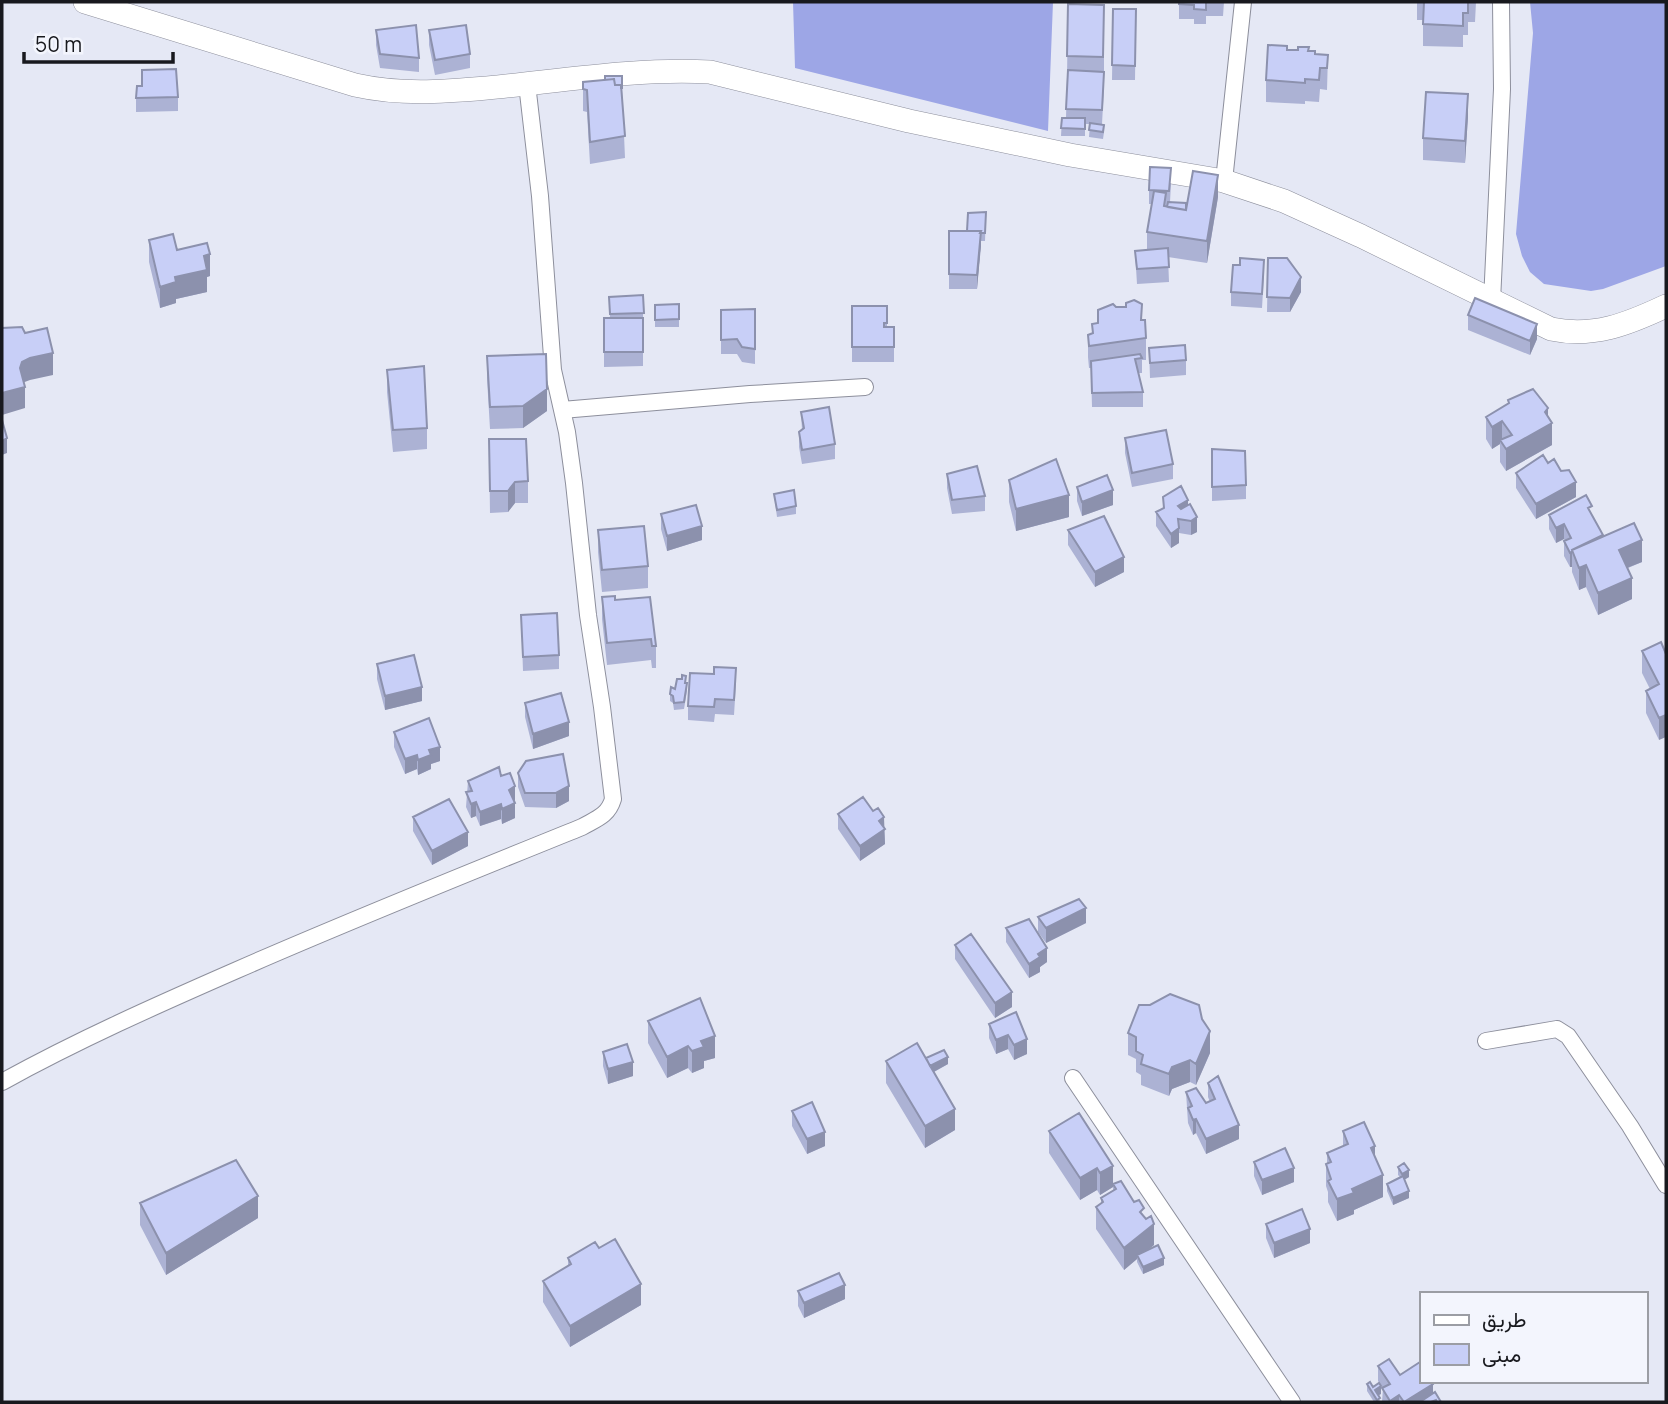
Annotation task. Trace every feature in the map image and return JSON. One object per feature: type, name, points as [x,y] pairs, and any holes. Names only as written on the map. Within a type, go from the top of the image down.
[{"type":"main road","points":[[86,2],[355,85],[384,91],[429,93],[663,73],[710,72],[922,124],[1070,155],[1224,181],[1295,206],[1551,329],[1581,333],[1619,327],[1666,306]]},
{"type":"street","points":[[1224,181],[1243,2]]},
{"type":"street","points":[[1492,302],[1502,89],[1501,2]]},
{"type":"street","points":[[2,1082],[65,1047],[183,993],[326,931],[582,827],[606,814],[613,799],[588,615],[574,482],[553,370],[540,197],[527,84]]},
{"type":"street","points":[[562,410],[865,387]]},
{"type":"street","points":[[1486,1041],[1557,1029],[1568,1036],[1630,1126],[1666,1185]]},
{"type":"street","points":[[1073,1078],[1292,1402]]},
{"type":"shaded area","points":[[793,2],[1053,2],[1048,131],[795,68]]},
{"type":"shaded area","points":[[1530,2],[1666,2],[1666,266],[1591,291],[1544,284],[1530,272],[1516,234],[1533,33]]},
{"type":"building","points":[[1179,2],[1206,2],[1206,10],[1194,9],[1194,5]]},
{"type":"building","points":[[1424,2],[1468,2],[1468,13],[1463,13],[1463,26],[1423,24]]},
{"type":"building","points":[[1068,4],[1104,5],[1103,57],[1067,56]]},
{"type":"building","points":[[1113,9],[1136,9],[1135,66],[1112,65]]},
{"type":"building","points":[[416,25],[419,58],[380,54],[376,30]]},
{"type":"building","points":[[466,25],[470,54],[435,60],[429,30]]},
{"type":"building","points":[[1268,45],[1287,46],[1287,50],[1309,47],[1308,51],[1315,51],[1315,54],[1328,55],[1327,68],[1320,68],[1319,80],[1305,79],[1305,83],[1266,80]]},
{"type":"building","points":[[176,69],[178,97],[136,98],[137,86],[142,86],[142,70]]},
{"type":"building","points":[[1068,70],[1104,72],[1102,110],[1066,109]]},
{"type":"building","points":[[605,76],[622,76],[622,88],[621,85],[615,85],[614,79],[605,80]]},
{"type":"building","points":[[614,79],[615,85],[621,85],[625,136],[590,142],[587,90],[583,89],[583,82]]},
{"type":"building","points":[[1426,92],[1468,94],[1465,141],[1423,138]]},
{"type":"building","points":[[1062,118],[1085,118],[1085,129],[1061,128]]},
{"type":"building","points":[[1090,123],[1104,125],[1103,132],[1089,130]]},
{"type":"building","points":[[1150,167],[1171,168],[1169,191],[1149,190]]},
{"type":"building","points":[[1193,171],[1218,175],[1207,241],[1147,232],[1154,191],[1166,193],[1164,206],[1186,210]]},
{"type":"building","points":[[1168,202],[1186,203],[1186,210],[1167,207]]},
{"type":"building","points":[[986,212],[985,233],[967,231],[968,213]]},
{"type":"building","points":[[949,231],[981,231],[977,275],[949,274]]},
{"type":"building","points":[[173,234],[177,250],[207,243],[210,254],[204,256],[207,270],[175,277],[176,282],[160,287],[149,240]]},
{"type":"building","points":[[1168,248],[1169,267],[1137,269],[1135,251]]},
{"type":"building","points":[[1240,258],[1264,260],[1262,294],[1231,292],[1233,265],[1240,265]]},
{"type":"building","points":[[1268,258],[1287,258],[1301,277],[1290,298],[1267,297]]},
{"type":"building","points":[[643,295],[644,313],[610,314],[609,297]]},
{"type":"building","points":[[1475,298],[1537,324],[1530,341],[1468,315]]},
{"type":"building","points":[[1134,300],[1142,304],[1141,320],[1145,320],[1146,338],[1089,346],[1088,335],[1093,333],[1092,324],[1098,323],[1098,310],[1113,304],[1116,307],[1126,307],[1126,303]]},
{"type":"building","points":[[679,304],[679,319],[655,320],[655,305]]},
{"type":"building","points":[[852,306],[887,306],[887,323],[884,323],[884,327],[894,327],[894,347],[852,347]]},
{"type":"building","points":[[755,309],[755,349],[742,347],[737,339],[721,340],[721,310]]},
{"type":"building","points":[[604,318],[643,318],[643,352],[604,352]]},
{"type":"building","points":[[22,327],[25,333],[47,328],[53,353],[22,362],[20,368],[25,387],[2,393],[2,328]]},
{"type":"building","points":[[1185,345],[1186,360],[1150,363],[1149,348]]},
{"type":"building","points":[[546,354],[547,389],[523,406],[490,407],[487,356]]},
{"type":"building","points":[[1140,354],[1142,358],[1135,359],[1143,392],[1092,393],[1091,361]]},
{"type":"building","points":[[424,366],[427,428],[393,430],[387,370]]},
{"type":"building","points":[[1533,389],[1548,408],[1545,412],[1552,423],[1506,449],[1500,440],[1512,435],[1502,421],[1492,427],[1486,417],[1509,403],[1508,400]]},
{"type":"building","points":[[829,407],[835,444],[802,450],[799,432],[804,428],[801,412]]},
{"type":"building","points":[[2,420],[7,438],[2,441]]},
{"type":"building","points":[[1166,430],[1173,464],[1132,473],[1125,438]]},
{"type":"building","points":[[489,439],[526,439],[528,481],[515,482],[508,491],[490,491]]},
{"type":"building","points":[[1212,449],[1245,451],[1246,485],[1212,487]]},
{"type":"building","points":[[1543,455],[1548,463],[1554,459],[1561,471],[1569,470],[1576,482],[1536,504],[1516,473]]},
{"type":"building","points":[[1056,459],[1069,495],[1016,509],[1009,480]]},
{"type":"building","points":[[977,466],[985,496],[952,500],[947,474]]},
{"type":"building","points":[[1107,475],[1113,490],[1082,502],[1077,487]]},
{"type":"building","points":[[1181,486],[1188,500],[1178,506],[1181,509],[1190,504],[1197,517],[1191,521],[1178,519],[1179,528],[1171,534],[1156,512],[1164,508],[1163,497]]},
{"type":"building","points":[[794,490],[796,506],[777,510],[774,494]]},
{"type":"building","points":[[1586,495],[1592,506],[1588,508],[1603,535],[1570,553],[1564,541],[1571,538],[1564,524],[1556,528],[1549,515]]},
{"type":"building","points":[[696,505],[702,526],[667,536],[661,514]]},
{"type":"building","points":[[1104,516],[1124,557],[1095,572],[1068,530]]},
{"type":"building","points":[[1634,523],[1642,540],[1619,550],[1632,578],[1598,593],[1586,565],[1579,568],[1572,550]]},
{"type":"building","points":[[644,526],[648,566],[602,570],[598,530]]},
{"type":"building","points":[[615,596],[615,600],[650,597],[656,646],[652,646],[651,639],[607,643],[602,597]]},
{"type":"building","points":[[557,613],[559,655],[523,657],[521,615]]},
{"type":"building","points":[[1661,642],[1666,654],[1666,715],[1659,718],[1646,691],[1659,684],[1642,651]]},
{"type":"building","points":[[414,655],[422,687],[385,696],[377,664]]},
{"type":"building","points":[[714,667],[736,668],[734,700],[715,699],[714,707],[688,706],[690,673],[714,674]]},
{"type":"building","points":[[682,675],[686,676],[687,683],[684,702],[674,703],[670,694],[671,687],[675,689],[677,679],[682,679]]},
{"type":"building","points":[[561,693],[569,722],[533,734],[525,703]]},
{"type":"building","points":[[429,718],[440,747],[429,750],[431,755],[418,760],[417,755],[405,759],[394,732]]},
{"type":"building","points":[[563,754],[569,786],[556,793],[525,793],[518,773],[526,761]]},
{"type":"building","points":[[499,767],[501,776],[510,773],[515,786],[509,790],[515,803],[502,809],[501,804],[480,812],[476,802],[471,804],[466,792],[472,791],[468,781]]},
{"type":"building","points":[[863,797],[873,811],[878,808],[884,817],[879,821],[885,829],[860,846],[838,814]]},
{"type":"building","points":[[449,799],[468,832],[432,851],[413,817]]},
{"type":"building","points":[[1079,899],[1086,908],[1046,928],[1038,917]]},
{"type":"building","points":[[1029,919],[1047,948],[1029,964],[1006,928]]},
{"type":"building","points":[[971,934],[1012,992],[995,1003],[955,945]]},
{"type":"building","points":[[1170,994],[1199,1005],[1202,1019],[1210,1031],[1196,1064],[1190,1060],[1172,1067],[1169,1074],[1141,1064],[1143,1055],[1136,1051],[1136,1037],[1128,1033],[1139,1005],[1150,1005]]},
{"type":"building","points":[[700,998],[715,1036],[701,1041],[704,1047],[692,1051],[688,1046],[667,1057],[648,1021]]},
{"type":"building","points":[[1016,1012],[1027,1039],[1014,1045],[1008,1035],[996,1040],[989,1024]]},
{"type":"building","points":[[917,1043],[955,1109],[925,1126],[886,1061]]},
{"type":"building","points":[[627,1044],[633,1062],[608,1069],[603,1052]]},
{"type":"building","points":[[944,1050],[948,1057],[930,1066],[926,1058]]},
{"type":"building","points":[[1218,1076],[1239,1125],[1206,1139],[1196,1119],[1193,1120],[1188,1108],[1192,1106],[1186,1092],[1196,1088],[1206,1103],[1215,1099],[1208,1083]]},
{"type":"building","points":[[812,1102],[825,1132],[807,1139],[792,1111]]},
{"type":"building","points":[[1079,1113],[1113,1166],[1100,1173],[1097,1168],[1080,1178],[1049,1131]]},
{"type":"building","points":[[1364,1122],[1375,1146],[1371,1148],[1383,1175],[1352,1189],[1354,1193],[1337,1199],[1328,1181],[1331,1179],[1326,1164],[1331,1162],[1327,1153],[1348,1144],[1343,1131]]},
{"type":"building","points":[[1285,1148],[1294,1168],[1262,1180],[1254,1162]]},
{"type":"building","points":[[236,1160],[258,1196],[166,1253],[140,1203]]},
{"type":"building","points":[[1404,1163],[1409,1170],[1402,1174],[1398,1167]]},
{"type":"building","points":[[1403,1176],[1409,1191],[1393,1198],[1387,1184]]},
{"type":"building","points":[[1121,1181],[1134,1202],[1139,1200],[1144,1208],[1140,1212],[1146,1219],[1151,1216],[1154,1224],[1124,1248],[1096,1207],[1103,1202],[1101,1198],[1116,1189],[1113,1184]]},
{"type":"building","points":[[1302,1209],[1310,1229],[1274,1243],[1266,1224]]},
{"type":"building","points":[[615,1239],[641,1284],[570,1326],[543,1281],[571,1264],[568,1258],[595,1242],[599,1248]]},
{"type":"building","points":[[1158,1245],[1164,1258],[1143,1267],[1137,1255]]},
{"type":"building","points":[[839,1273],[845,1285],[804,1303],[798,1291]]},
{"type":"building","points":[[1389,1359],[1400,1375],[1420,1362],[1420,1383],[1433,1384],[1404,1402],[1399,1395],[1390,1401],[1382,1388],[1390,1384],[1378,1366]]},
{"type":"building","points":[[1370,1382],[1373,1387],[1379,1383],[1381,1386],[1375,1390],[1380,1398],[1377,1400],[1367,1384]]},
{"type":"building","points":[[1435,1392],[1441,1402],[1420,1402]]}]
